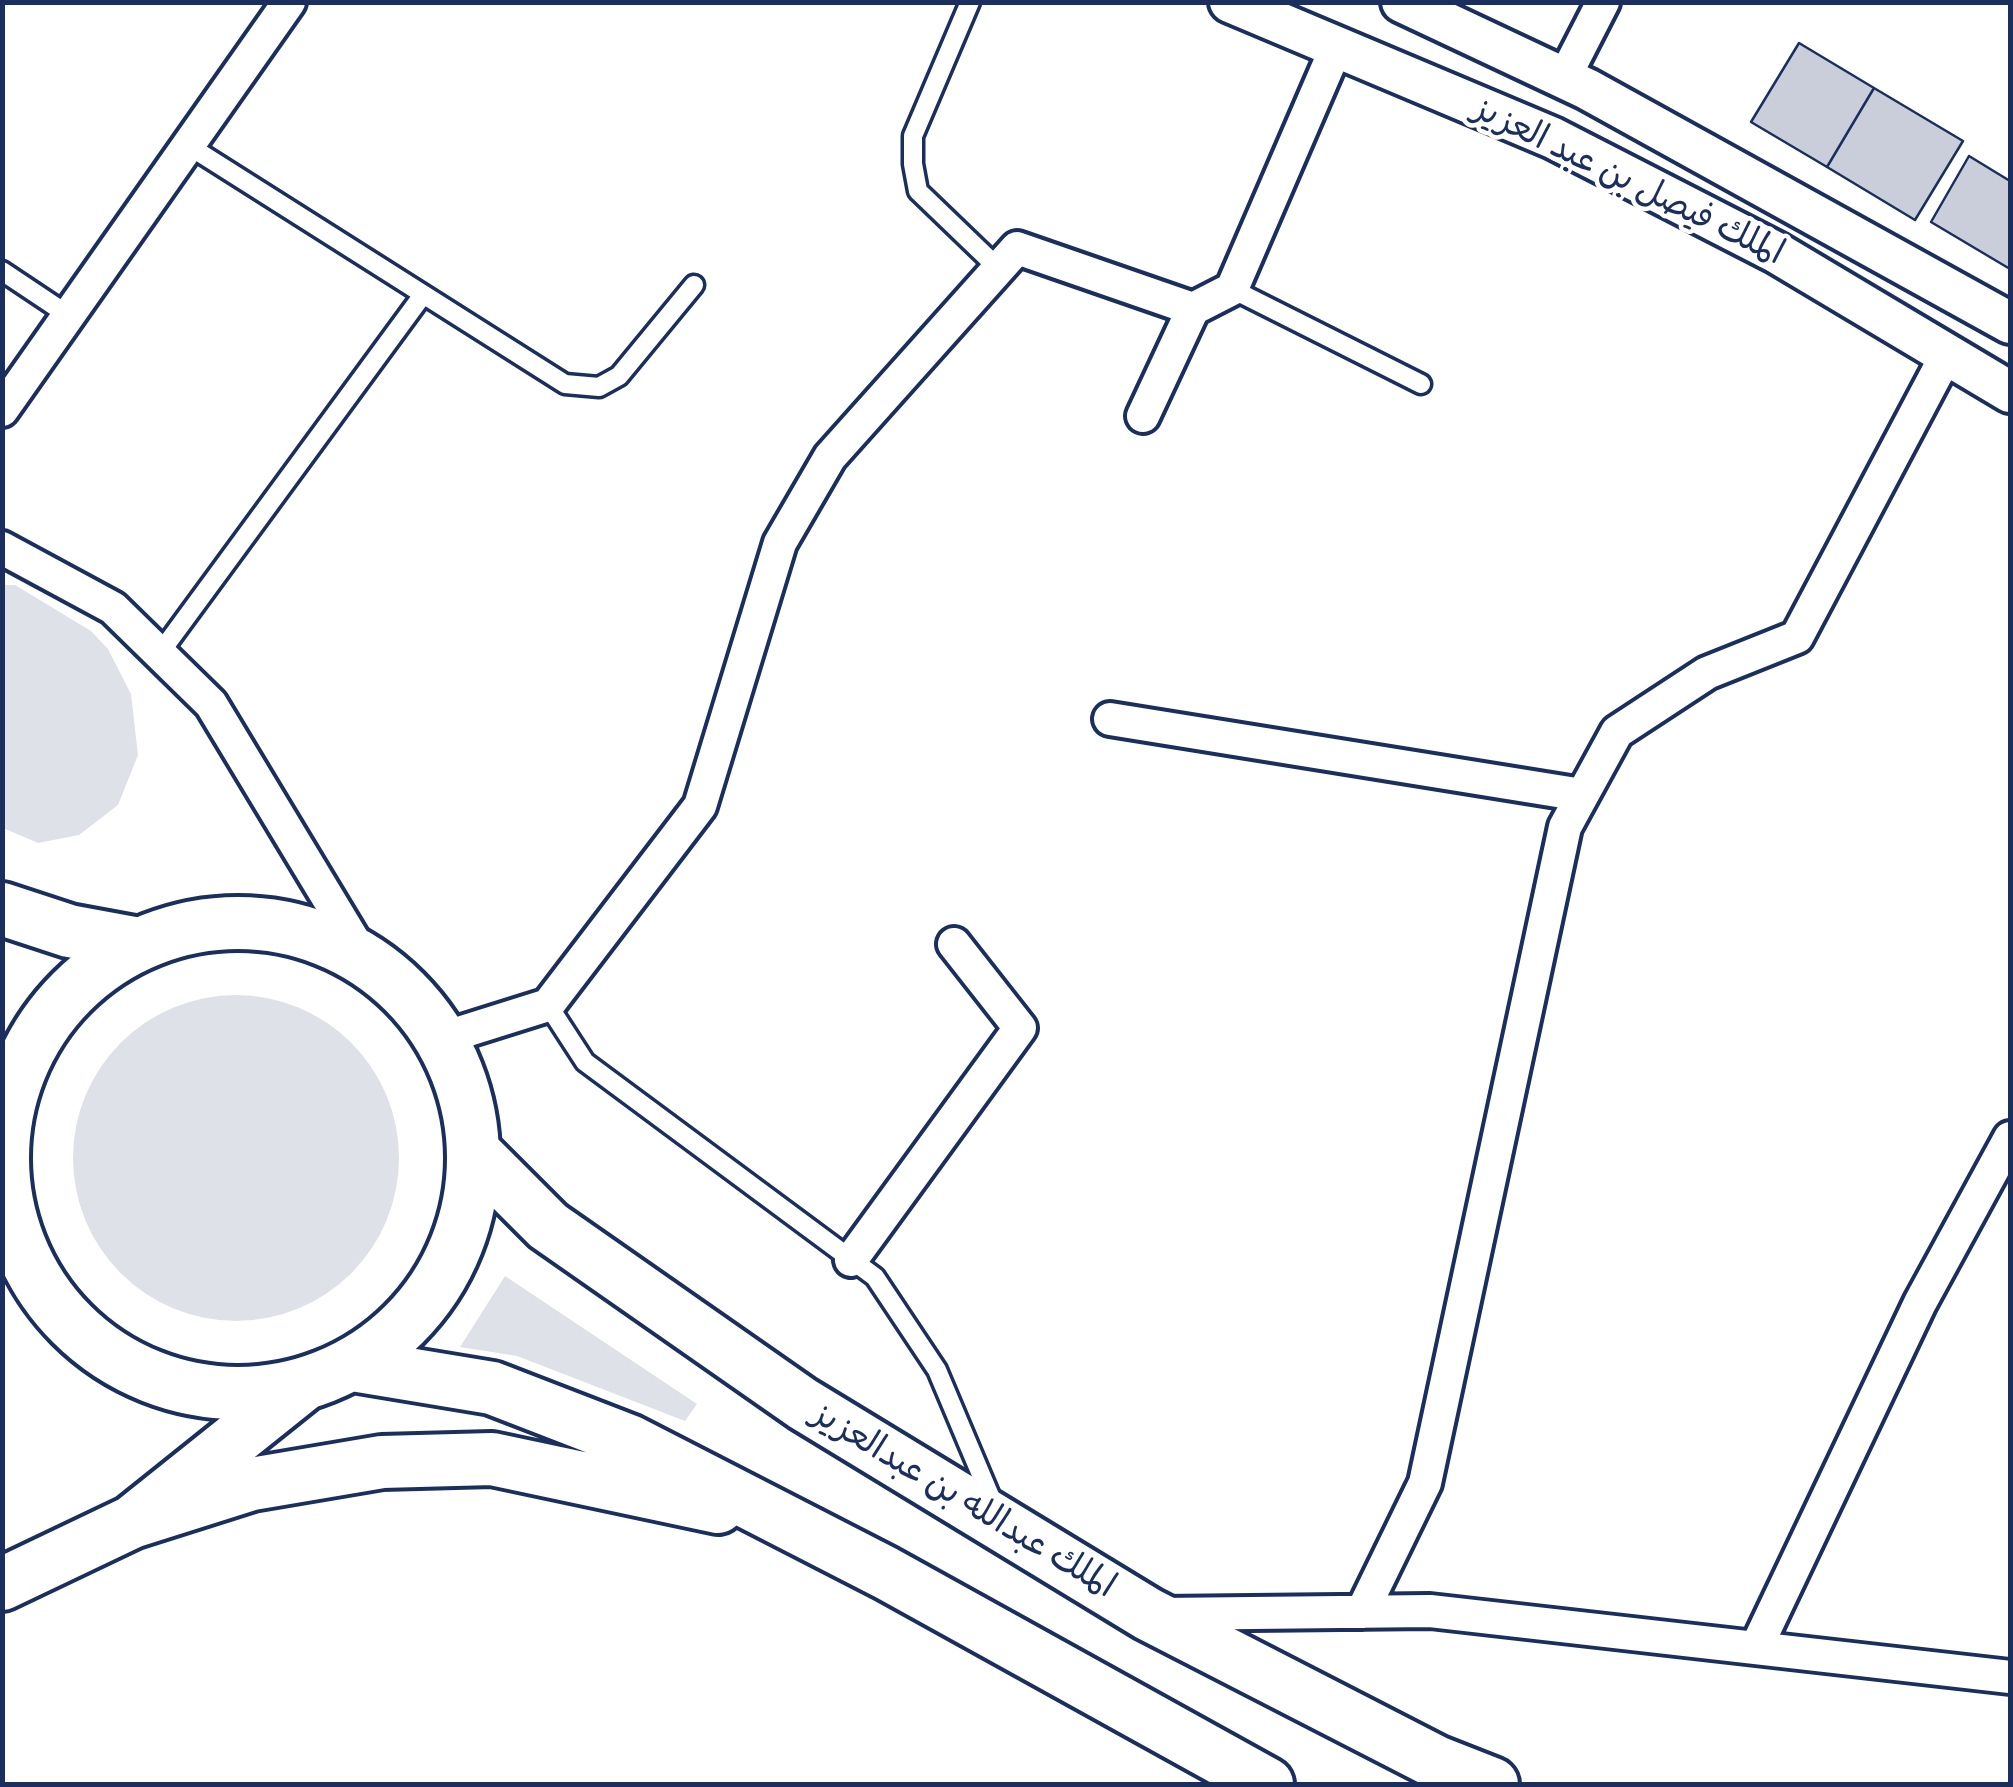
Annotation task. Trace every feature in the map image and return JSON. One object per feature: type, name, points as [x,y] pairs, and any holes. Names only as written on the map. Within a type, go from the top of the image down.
[{"type":"main road","points":[[2,909],[69,931],[134,943]]},
{"type":"main road","points":[[210,922],[289,926],[363,956],[443,1038],[466,1094],[476,1154],[468,1217],[444,1277],[405,1327],[352,1366],[302,1386],[224,1394],[148,1376],[80,1334],[31,1274],[3,1211],[2,1120],[26,1048],[72,987],[134,943],[210,922]]},
{"type":"main road","name":"الملك عبدالله بن عبدالعزيز","points":[[476,1154],[564,1238],[803,1404],[1148,1614],[1436,1762],[1492,1784]]},
{"type":"main road","points":[[352,1366],[492,1388],[629,1442],[784,1521],[1267,1784]]},
{"type":"main road","points":[[132,1522],[302,1386]]},
{"type":"main road","points":[[2,1584],[132,1522],[252,1484],[382,1462],[492,1459],[784,1521]]},
{"type":"street","points":[[2,410],[289,2]]},
{"type":"street","name":"الملك فيصل بن عبد العزيز","points":[[1230,2],[1553,138],[1777,254],[2010,392]]},
{"type":"street","name":"الملك فيصل بن عبد العزيز","points":[[1402,2],[1564,78],[2010,323]]},
{"type":"street","points":[[1564,78],[1603,2]]},
{"type":"street","points":[[1143,416],[1193,309],[1232,290],[1336,48]]},
{"type":"street","points":[[443,1038],[548,1005],[700,806],[780,543],[830,457],[1017,248],[1193,309]]},
{"type":"street","points":[[1362,1612],[1426,1483],[1535,953],[1565,827],[1618,732],[1707,673],[1797,637],[1947,354]]},
{"type":"street","points":[[2,548],[113,608],[212,704],[363,956]]},
{"type":"street","points":[[1110,719],[1582,794]]},
{"type":"street","points":[[851,1260],[1020,1028],[954,944]]},
{"type":"street","points":[[1756,1648],[1920,1303],[2010,1138]]},
{"type":"street","points":[[1148,1614],[1430,1611],[2010,1677]]},
{"type":"lane","points":[[970,2],[913,136],[913,164],[918,191],[998,268]]},
{"type":"lane","points":[[186,144],[565,384],[599,387],[618,376],[694,285]]},
{"type":"lane","points":[[2,271],[68,315]]},
{"type":"lane","points":[[1232,290],[1420,384]]},
{"type":"lane","points":[[160,653],[422,296]]},
{"type":"lane","points":[[548,1005],[585,1062],[875,1277],[937,1370],[1004,1526]]},
{"type":"shaded area","points":[[3,585],[15,585],[91,631],[108,649],[131,694],[138,755],[118,805],[79,835],[38,843],[3,828]]},
{"type":"shaded area","points":[[220,995],[252,995],[299,1007],[352,1042],[387,1095],[396,1126],[396,1190],[387,1221],[352,1274],[299,1309],[252,1321],[220,1321],[159,1302],[132,1284],[110,1262],[92,1235],[80,1205],[73,1174],[73,1142],[92,1081],[110,1054],[132,1032],[159,1014],[189,1002]]},
{"type":"shaded area","points":[[505,1276],[697,1404],[685,1421],[517,1356],[460,1347]]},
{"type":"building","points":[[1799,43],[1874,88],[1827,167],[1751,122]]},
{"type":"building","points":[[1874,88],[1963,141],[1915,220],[1827,167]]},
{"type":"building","points":[[1969,156],[2010,181],[2010,269],[1931,222]]}]
